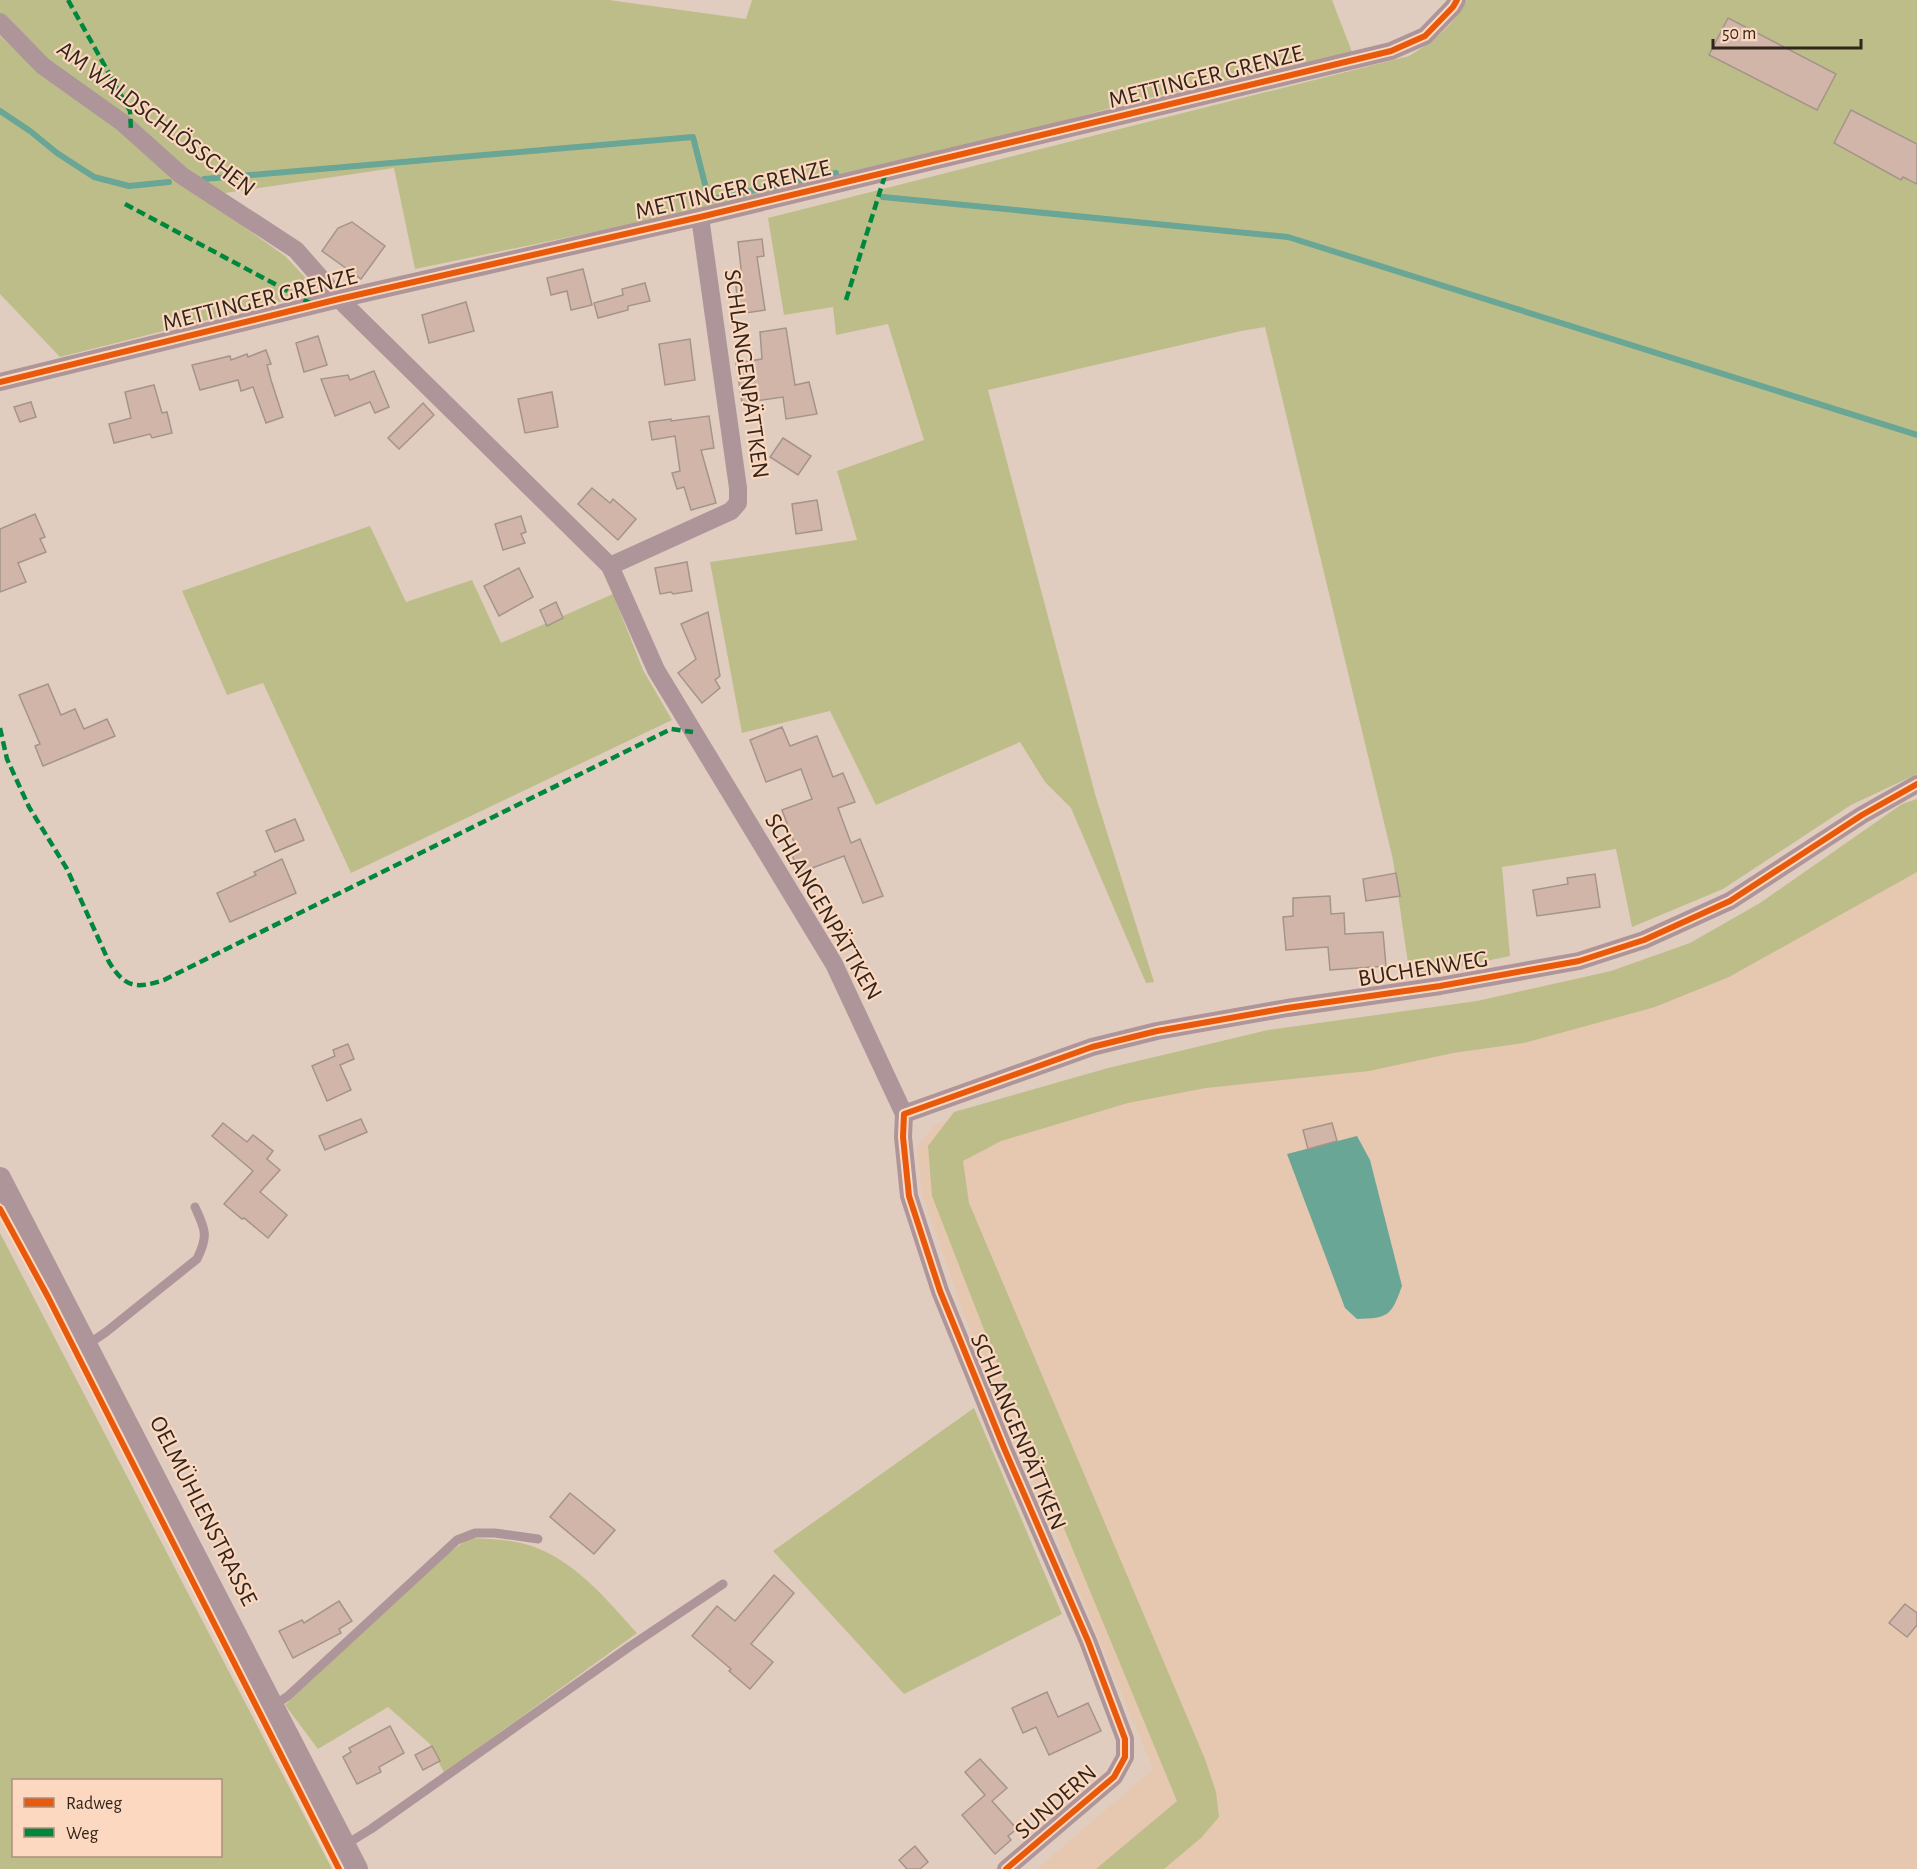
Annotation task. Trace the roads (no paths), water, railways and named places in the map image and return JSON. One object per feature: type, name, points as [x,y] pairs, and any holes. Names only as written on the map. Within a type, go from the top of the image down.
[{"type":"street","name":"METTINGER GRENZE","points":[[0,382],[339,299],[700,217],[1391,51],[1425,36],[1454,8],[1457,0]]},
{"type":"street","name":"AM WALDSCHLÖSSCHEN","points":[[0,22],[43,66],[123,123],[181,175],[296,250],[339,299]]},
{"type":"street","name":"SCHLANGENPÄTTKEN","points":[[610,566],[731,512],[738,503],[738,488],[700,217]]},
{"type":"street","name":"SCHLANGENPÄTTKEN","points":[[339,299],[610,566],[656,670],[834,964],[904,1114],[903,1137],[909,1196],[940,1291],[1088,1641],[1125,1739],[1125,1757]]},
{"type":"street","name":"BUCHENWEG","points":[[904,1114],[1092,1047],[1157,1031],[1287,1008],[1440,986],[1579,961],[1644,940],[1730,901],[1862,815],[1917,784]]},
{"type":"street","name":"OELMÜHLENSTRASSE","points":[[0,1178],[357,1869]]},
{"type":"street","name":"SUNDERN","points":[[1006,1869],[1114,1777],[1125,1757]]},
{"type":"lane","points":[[87,1346],[197,1258],[203,1247],[205,1230],[195,1207]]},
{"type":"lane","points":[[273,1706],[288,1696],[333,1656],[457,1540],[475,1533],[495,1533],[538,1539]]},
{"type":"lane","points":[[345,1845],[723,1584]]},
{"type":"water","points":[[1357,1136],[1370,1160],[1402,1286],[1395,1304],[1387,1313],[1376,1318],[1357,1319],[1345,1308],[1287,1154]]},
{"type":"waterway","points":[[0,111],[94,177],[129,186],[169,182]]},
{"type":"waterway","points":[[204,179],[693,137],[709,200],[836,173]]},
{"type":"waterway","points":[[883,197],[1288,237],[1917,435]]}]
